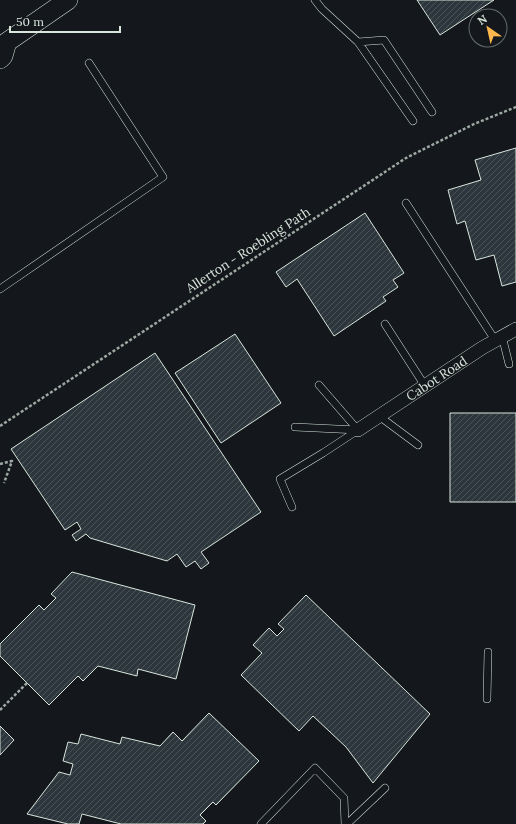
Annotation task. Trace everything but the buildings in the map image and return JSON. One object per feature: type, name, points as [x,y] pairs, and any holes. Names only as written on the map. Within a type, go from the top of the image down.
[{"type":"main road","points":[[2,47],[68,0]]},
{"type":"street","name":"Cabot Road","points":[[358,430],[499,338],[516,329]]},
{"type":"lane","points":[[315,0],[322,9],[358,42],[413,121]]},
{"type":"lane","points":[[358,42],[384,40],[432,112]]},
{"type":"lane","points":[[0,289],[163,177],[89,63]]},
{"type":"lane","points":[[406,203],[499,338],[509,364]]},
{"type":"lane","points":[[385,324],[425,386]]},
{"type":"lane","points":[[319,385],[358,430]]},
{"type":"lane","points":[[379,416],[418,445]]},
{"type":"lane","points":[[295,427],[358,430]]},
{"type":"lane","points":[[292,507],[280,479],[358,430]]},
{"type":"lane","points":[[487,699],[488,652]]},
{"type":"lane","points":[[261,824],[315,768],[344,798],[346,824]]},
{"type":"lane","points":[[346,824],[385,788]]},
{"type":"path","name":"Allerton - Roebling Path","points":[[0,426],[406,158],[474,124],[516,107]]},
{"type":"path","points":[[0,464],[12,461],[4,483]]},
{"type":"path","points":[[0,710],[27,683]]}]
